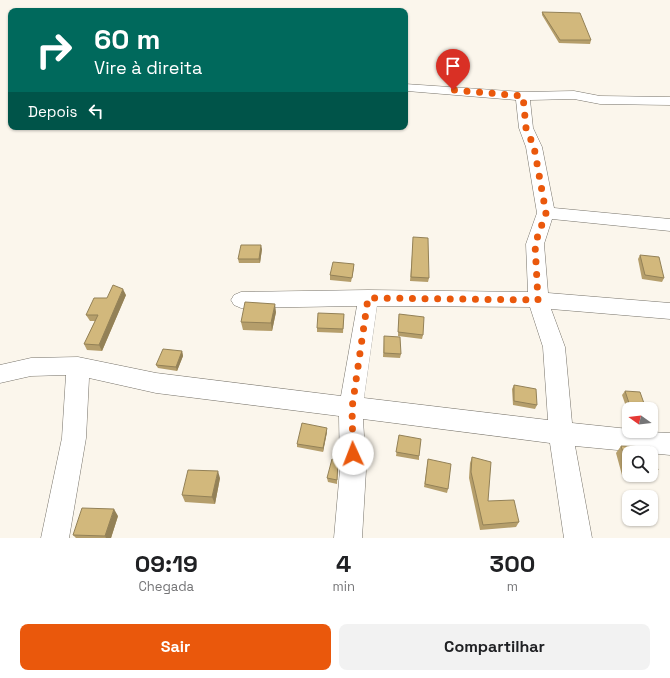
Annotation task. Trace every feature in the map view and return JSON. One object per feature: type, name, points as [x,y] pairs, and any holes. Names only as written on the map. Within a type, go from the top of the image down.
[{"type":"street","points":[[408,87],[523,96],[574,95],[600,100],[670,101]]},
{"type":"street","points":[[523,96],[526,128],[534,147],[546,213],[535,244],[538,300],[554,347],[561,434],[578,538]]},
{"type":"street","points":[[546,213],[670,225]]},
{"type":"street","points":[[348,538],[353,470],[352,408],[368,298]]},
{"type":"street","points":[[241,300],[368,298],[538,300],[670,311]]},
{"type":"street","points":[[55,538],[74,438],[78,366]]},
{"type":"street","points":[[0,374],[31,367],[78,366],[156,383],[561,434],[670,444]]},
{"type":"building","points":[[542,12],[580,13],[591,40],[560,40]]},
{"type":"building","points":[[413,237],[428,238],[429,278],[411,277]]},
{"type":"building","points":[[241,245],[261,245],[259,259],[238,259]]},
{"type":"building","points":[[640,255],[659,257],[664,278],[645,275]]},
{"type":"building","points":[[333,262],[354,264],[352,278],[330,275]]},
{"type":"building","points":[[113,285],[123,289],[99,345],[84,344],[98,315],[86,315],[94,298],[107,298]]},
{"type":"building","points":[[245,302],[275,304],[271,323],[241,322]]},
{"type":"building","points":[[318,313],[344,314],[343,329],[317,328]]},
{"type":"building","points":[[399,314],[424,317],[423,335],[398,332]]},
{"type":"building","points":[[384,336],[400,337],[401,354],[384,353]]},
{"type":"building","points":[[163,349],[182,351],[176,367],[156,365]]},
{"type":"building","points":[[514,385],[536,389],[537,405],[514,401]]},
{"type":"building","points":[[625,391],[640,392],[644,402],[629,402]]},
{"type":"building","points":[[302,423],[327,428],[323,448],[297,444]]},
{"type":"building","points":[[399,435],[421,439],[419,456],[396,452]]},
{"type":"building","points":[[472,457],[491,462],[488,501],[514,500],[519,522],[483,525],[471,472]]},
{"type":"building","points":[[332,459],[338,461],[337,480],[327,478]]},
{"type":"building","points":[[428,459],[451,464],[448,489],[425,484]]},
{"type":"building","points":[[188,470],[218,471],[212,497],[182,495]]},
{"type":"building","points":[[82,508],[114,509],[105,536],[73,535]]},
{"type":"route","points":[[353,454],[352,408],[368,298],[538,300],[535,244],[546,213],[534,147],[526,128],[523,96],[453,90]]}]
